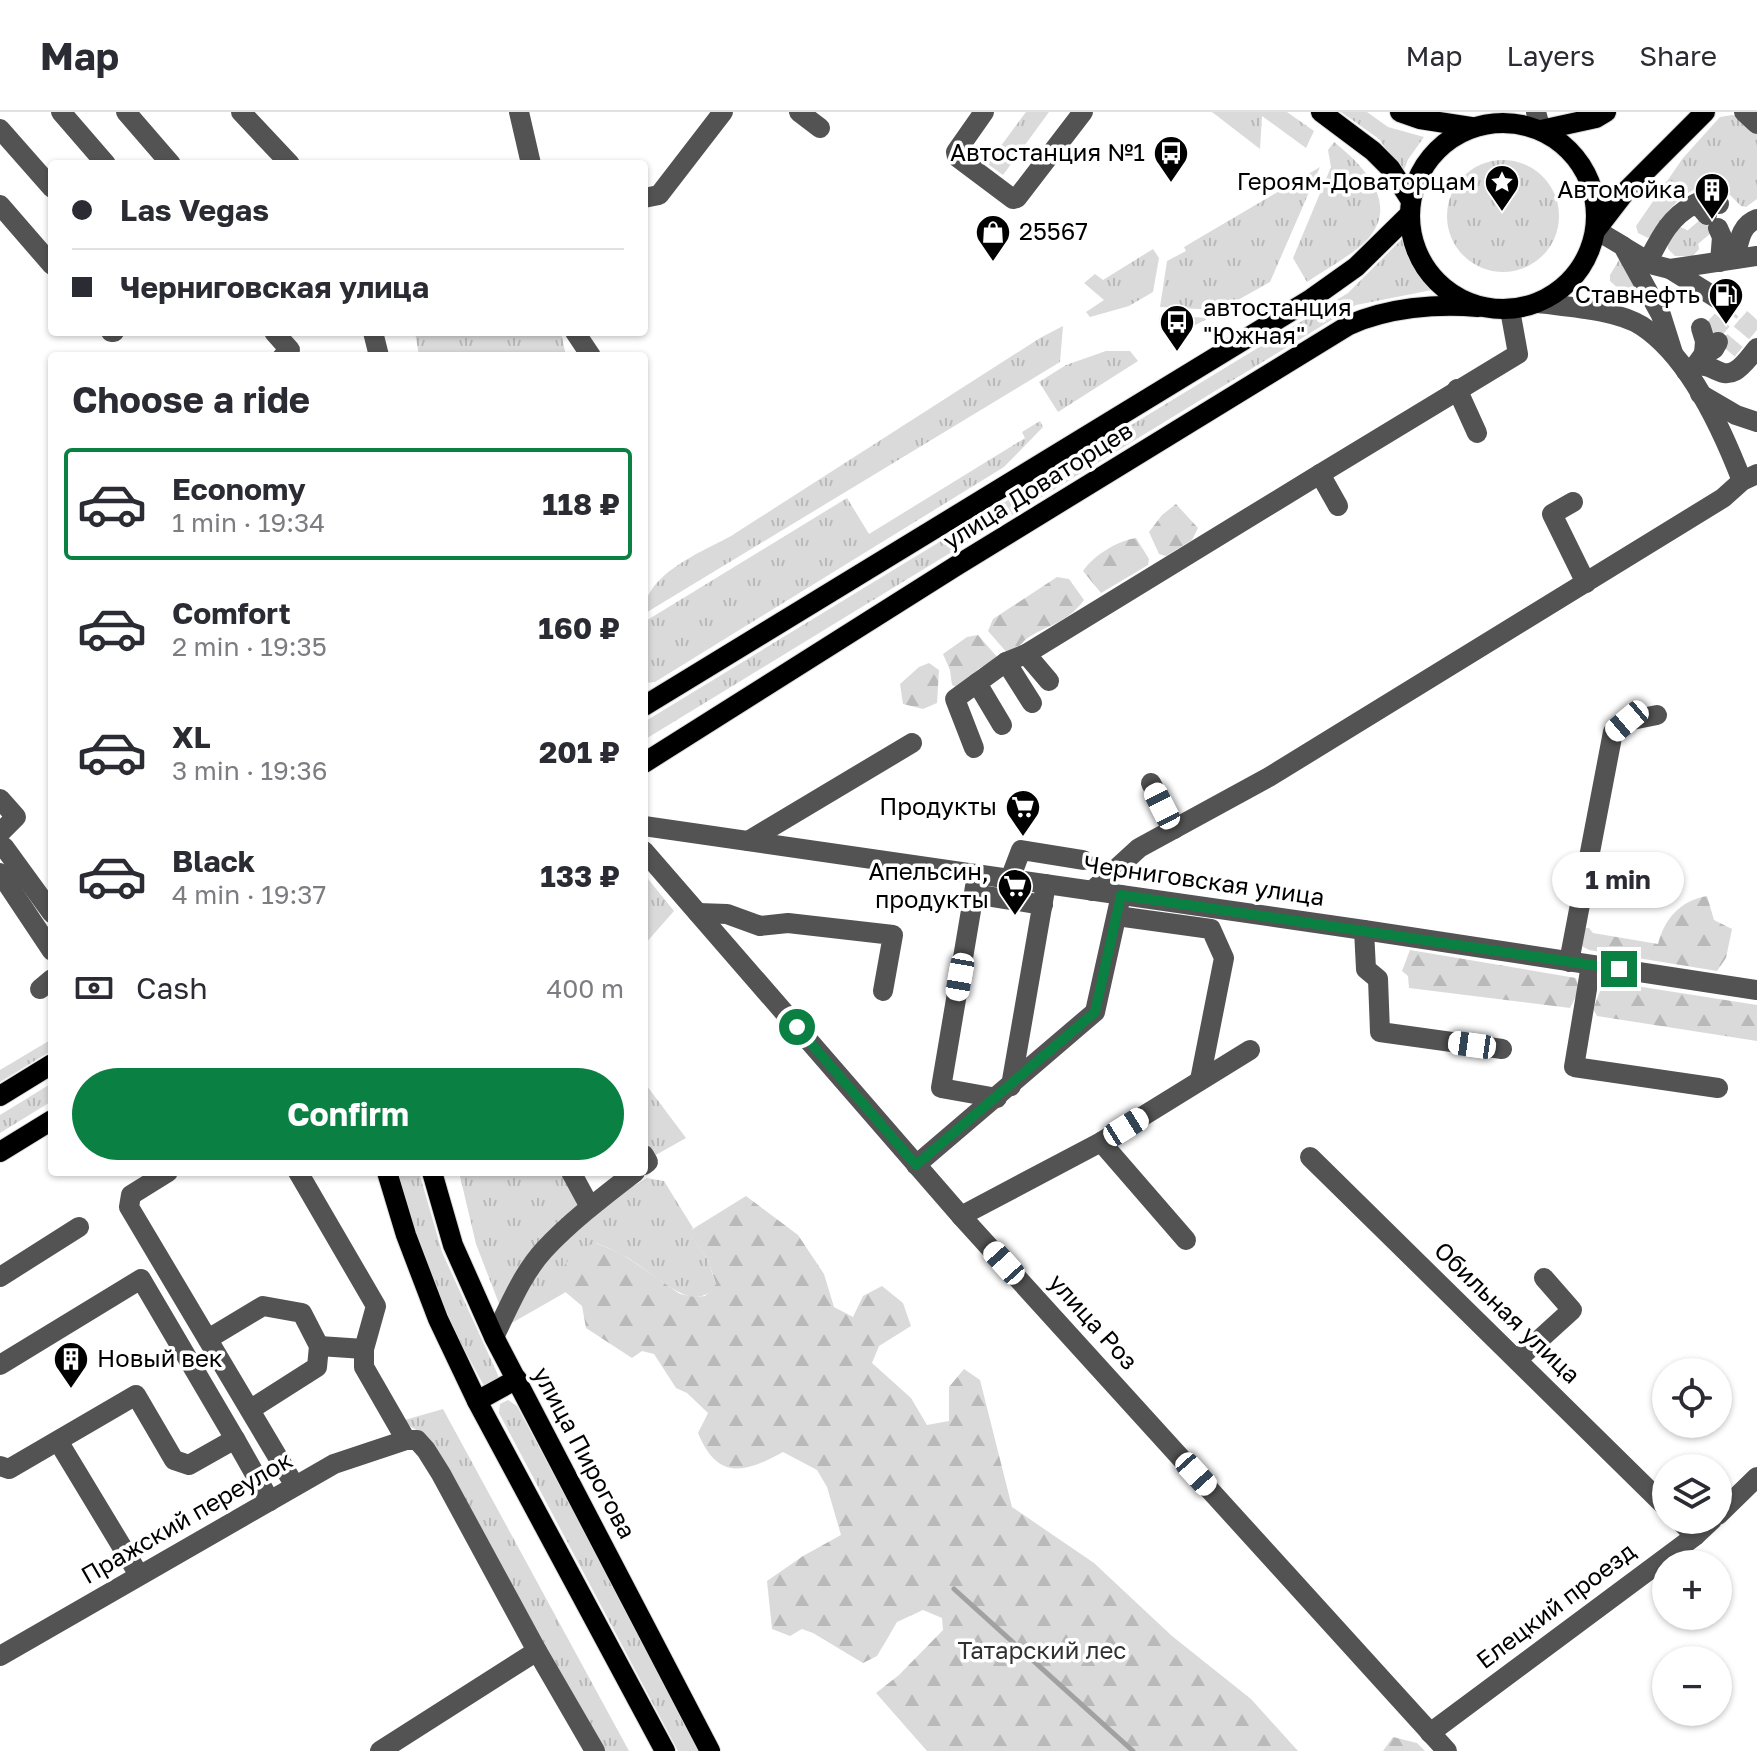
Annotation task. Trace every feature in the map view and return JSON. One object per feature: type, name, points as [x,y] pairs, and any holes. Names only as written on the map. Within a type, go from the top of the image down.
[{"type":"main road","points":[[1321,112],[1373,151],[1390,168],[1410,207]]},
{"type":"main road","points":[[1400,112],[1420,119],[1506,122],[1596,118],[1606,112]]},
{"type":"main road","points":[[1596,230],[1626,191],[1705,112]]},
{"type":"main road","points":[[1466,120],[1431,155],[1418,176],[1410,207],[1414,245],[1428,272],[1450,294],[1478,307],[1510,310],[1539,303],[1561,290],[1588,256],[1596,230],[1596,205],[1585,171],[1579,160],[1539,121]]},
{"type":"main road","name":"улица Доваторцев","points":[[648,704],[1322,292],[1356,267],[1410,207]]},
{"type":"main road","name":"улица Доваторцев","points":[[648,760],[1349,325],[1366,318],[1438,306],[1478,307]]},
{"type":"main road","points":[[0,1096],[48,1066]]},
{"type":"main road","points":[[0,1152],[48,1122]]},
{"type":"main road","points":[[388,1176],[406,1235],[438,1319],[477,1401],[665,1751]]},
{"type":"main road","name":"улица Пирогова","points":[[433,1176],[453,1245],[494,1337],[710,1751]]},
{"type":"main road","points":[[477,1401],[517,1379]]},
{"type":"street","points":[[61,112],[103,160]]},
{"type":"street","points":[[126,112],[168,160]]},
{"type":"street","points":[[241,112],[286,160]]},
{"type":"street","points":[[519,112],[530,160]]},
{"type":"street","points":[[648,197],[659,195],[723,112]]},
{"type":"street","points":[[799,112],[820,128]]},
{"type":"street","points":[[984,112],[956,152],[957,157],[1013,199],[1017,198],[1083,112]]},
{"type":"street","points":[[1744,112],[1757,124]]},
{"type":"street","points":[[0,129],[48,183]]},
{"type":"street","points":[[0,205],[48,260]]},
{"type":"street","points":[[1648,261],[1661,236],[1720,227],[1757,256]]},
{"type":"street","points":[[1670,269],[1720,227]]},
{"type":"street","points":[[1596,230],[1648,261],[1670,269],[1718,299]]},
{"type":"street","points":[[1623,246],[1661,315],[1673,353]]},
{"type":"street","points":[[1539,303],[1610,315],[1640,325],[1673,353],[1707,348]]},
{"type":"street","points":[[974,748],[955,699],[1006,662],[1026,654],[1518,354],[1510,310]]},
{"type":"street","points":[[278,336],[290,350],[288,352]]},
{"type":"street","points":[[1707,348],[1704,365],[1727,374],[1736,371],[1757,348]]},
{"type":"street","points":[[1092,891],[1139,848],[1269,777],[1723,498],[1750,478],[1700,394],[1707,348]]},
{"type":"street","points":[[1457,389],[1477,433]]},
{"type":"street","points":[[1700,394],[1736,415],[1757,422]]},
{"type":"street","points":[[1320,474],[1338,506]]},
{"type":"street","points":[[1573,502],[1552,514],[1586,583]]},
{"type":"street","points":[[1026,654],[1049,681]]},
{"type":"street","points":[[1006,662],[1032,703]]},
{"type":"street","points":[[977,683],[1002,725]]},
{"type":"street","points":[[1569,962],[1613,732],[1627,721],[1657,715]]},
{"type":"street","points":[[748,841],[912,743]]},
{"type":"street","points":[[1151,783],[1174,829]]},
{"type":"street","points":[[0,799],[16,817],[0,833]]},
{"type":"street","name":"Черниговская улица","points":[[648,827],[748,841],[976,884],[1010,879],[1092,891],[1119,905],[1364,930],[1757,990]]},
{"type":"street","points":[[0,846],[4,847],[48,908]]},
{"type":"street","points":[[1010,879],[1021,850],[1083,860]]},
{"type":"street","name":"улица Роз","points":[[648,856],[961,1216],[1447,1751]]},
{"type":"street","points":[[0,873],[48,945]]},
{"type":"street","points":[[1004,1092],[941,1088],[976,884],[1043,905]]},
{"type":"street","points":[[1004,1092],[1046,884]]},
{"type":"street","points":[[916,1165],[1095,1012],[1119,905],[1211,929],[1224,958],[1200,1080]]},
{"type":"street","points":[[698,913],[727,914],[760,926],[788,923],[893,935],[883,991]]},
{"type":"street","points":[[1364,930],[1366,969],[1378,979],[1380,1032],[1502,1049]]},
{"type":"street","points":[[1591,965],[1574,1067],[1718,1088]]},
{"type":"street","points":[[961,1216],[1101,1142],[1250,1050]]},
{"type":"street","points":[[1101,1142],[1186,1240]]},
{"type":"street","name":"Обильная улица","points":[[1310,1157],[1652,1493]]},
{"type":"street","points":[[162,1176],[131,1195],[129,1207],[295,1486]]},
{"type":"street","points":[[300,1176],[376,1306],[364,1349],[364,1367],[406,1440],[417,1440],[426,1450],[595,1751]]},
{"type":"street","points":[[573,1176],[590,1207]]},
{"type":"street","points":[[494,1337],[524,1278],[543,1251],[590,1207],[630,1176]]},
{"type":"street","points":[[0,1277],[79,1227]]},
{"type":"street","points":[[1518,1359],[1572,1310],[1544,1278]]},
{"type":"street","points":[[0,1365],[141,1279],[270,1501]]},
{"type":"street","points":[[208,1339],[263,1306],[302,1313],[319,1346],[317,1367],[251,1409]]},
{"type":"street","points":[[319,1346],[364,1349]]},
{"type":"street","points":[[0,1466],[9,1469],[136,1395],[174,1460],[189,1465],[235,1439]]},
{"type":"street","name":"Пражский переулок","points":[[0,1656],[334,1464],[406,1440]]},
{"type":"street","points":[[58,1441],[139,1575]]},
{"type":"street","points":[[1732,1501],[1757,1477]]},
{"type":"street","name":"Елецкий проезд","points":[[1430,1733],[1695,1536]]},
{"type":"street","points":[[380,1751],[406,1744],[537,1651]]},
{"type":"green space","points":[[1026,112],[1049,112],[1003,175],[989,162]]},
{"type":"green space","points":[[1212,112],[1287,112],[1314,131],[1306,148],[1262,116],[1260,149]]},
{"type":"green space","points":[[1341,112],[1367,112],[1388,127],[1424,137],[1407,161],[1403,173],[1379,139]]},
{"type":"green space","points":[[1720,117],[1741,117],[1757,132],[1757,199],[1746,207],[1741,206],[1719,184],[1703,186],[1675,204],[1651,236],[1648,238],[1638,233],[1636,226],[1683,158]]},
{"type":"green space","points":[[1334,142],[1367,174],[1375,187],[1380,214],[1376,228],[1365,242],[1307,282],[1293,258],[1331,167],[1328,150]]},
{"type":"green space","points":[[1503,160],[1525,164],[1543,176],[1555,194],[1559,216],[1555,238],[1543,256],[1525,268],[1503,272],[1481,268],[1463,256],[1451,238],[1447,216],[1451,194],[1463,176],[1481,164]]},
{"type":"green space","points":[[1320,167],[1270,282],[1220,310],[1160,307],[1167,261],[1186,251],[1184,247]]},
{"type":"green space","points":[[1680,227],[1690,232],[1697,242],[1699,249],[1693,256],[1675,256],[1668,249],[1668,243]]},
{"type":"green space","points":[[1403,238],[1407,255],[1432,290],[1356,305],[648,738],[648,720],[1348,293]]},
{"type":"green space","points":[[1153,249],[1159,258],[1153,292],[1129,306],[1090,317],[1086,312],[1104,300],[1084,283],[1095,274],[1103,280]]},
{"type":"green space","points":[[1622,255],[1645,304],[1630,299],[1610,281],[1610,275]]},
{"type":"green space","points":[[1160,315],[1209,318],[1170,338],[1159,324]]},
{"type":"green space","points":[[1063,326],[1060,362],[648,612],[648,598],[654,587],[677,566],[731,536]]},
{"type":"green space","points":[[416,336],[562,336],[565,352],[418,352]]},
{"type":"green space","points":[[1106,351],[1130,351],[1138,361],[1058,412],[1039,382],[1066,365]]},
{"type":"green space","points":[[1040,421],[1043,427],[1004,467],[655,682],[648,683],[648,620],[847,498],[869,534],[1025,438],[1022,432]]},
{"type":"green space","points":[[1176,504],[1198,528],[1192,540],[1166,556],[1159,554],[1149,532],[1162,515]]},
{"type":"green space","points":[[1136,538],[1149,559],[1148,565],[1101,593],[1083,571],[1106,550]]},
{"type":"green space","points":[[1057,577],[1069,579],[1084,600],[1072,613],[1029,637],[1009,655],[988,631],[993,619]]},
{"type":"green space","points":[[978,635],[998,658],[978,669],[969,682],[958,688],[952,685],[943,654],[967,637]]},
{"type":"green space","points":[[929,663],[939,670],[937,703],[923,709],[903,704],[900,684],[919,667]]},
{"type":"green space","points":[[648,879],[674,911],[648,940]]},
{"type":"green space","points":[[1707,896],[1714,920],[1732,929],[1726,958],[1717,971],[1589,950],[1576,943],[1579,928],[1589,928],[1593,933],[1658,944],[1675,912],[1697,898]]},
{"type":"green space","points":[[1410,950],[1576,978],[1579,990],[1570,1008],[1409,988],[1408,976],[1402,971]]},
{"type":"green space","points":[[1604,981],[1757,1005],[1757,1041],[1597,1016],[1593,1009]]},
{"type":"green space","points":[[48,1041],[48,1053],[0,1082],[0,1070]]},
{"type":"green space","points":[[48,1085],[48,1103],[0,1133],[0,1115]]},
{"type":"green space","points":[[648,1087],[686,1138],[654,1156],[648,1145]]},
{"type":"green space","points":[[398,1176],[420,1176],[442,1252],[498,1380],[484,1386],[442,1308]]},
{"type":"green space","points":[[460,1176],[567,1176],[584,1206],[503,1314],[476,1244]]},
{"type":"green space","points":[[647,1178],[664,1181],[693,1228],[689,1233],[708,1260],[716,1285],[714,1288],[702,1296],[688,1296],[669,1287],[625,1256],[596,1243],[557,1284],[566,1292],[510,1324],[546,1256],[596,1208]]},
{"type":"green space","name":"Татарский лес","points":[[746,1196],[798,1235],[824,1274],[834,1307],[853,1317],[863,1296],[882,1286],[903,1303],[911,1326],[879,1346],[872,1363],[911,1398],[927,1425],[949,1421],[949,1387],[964,1369],[980,1380],[1012,1507],[1094,1563],[1172,1636],[1251,1699],[1298,1751],[927,1751],[876,1693],[899,1675],[943,1630],[942,1618],[923,1610],[897,1622],[877,1656],[863,1663],[813,1633],[802,1629],[790,1636],[772,1629],[767,1581],[841,1535],[827,1487],[817,1470],[783,1452],[745,1468],[724,1466],[714,1459],[698,1433],[708,1413],[687,1393],[676,1388],[654,1354],[642,1351],[632,1358],[586,1328],[582,1306],[557,1285],[570,1258],[596,1243],[622,1254],[680,1294],[705,1296],[716,1284],[708,1260],[688,1232]]},
{"type":"green space","points":[[508,1400],[517,1406],[701,1751],[678,1751],[499,1413],[500,1404]]},
{"type":"green space","points":[[443,1409],[629,1751],[604,1751],[423,1434],[401,1421]]},
{"type":"green space","points":[[1393,1737],[1417,1743],[1425,1751],[1383,1751]]},
{"type":"waterway","points":[[954,1589],[1133,1751]]},
{"type":"tunnel","points":[[1694,225],[1705,238]]},
{"type":"tunnel","points":[[1718,299],[1748,325],[1727,350]]},
{"type":"tunnel","points":[[1709,335],[1731,310]]},
{"type":"place","name":"Автостанция №1","points":[[1171,184]]},
{"type":"place","name":"Героям-Доваторцам","points":[[1502,213]]},
{"type":"place","name":"Автомойка","points":[[1712,221]]},
{"type":"place","name":"25567","points":[[993,263]]},
{"type":"place","name":"Ставнефть","points":[[1726,326]]},
{"type":"place","name":"автостанция \"Южная\"","points":[[1177,353]]},
{"type":"place","name":"Продукты","points":[[1023,838]]},
{"type":"place","name":"Апельсин, продукты","points":[[1015,917]]},
{"type":"place","name":"Новый век","points":[[71,1390]]},
{"type":"route","points":[[797,1027],[916,1165],[1095,1012],[1121,895],[1619,969]]}]
